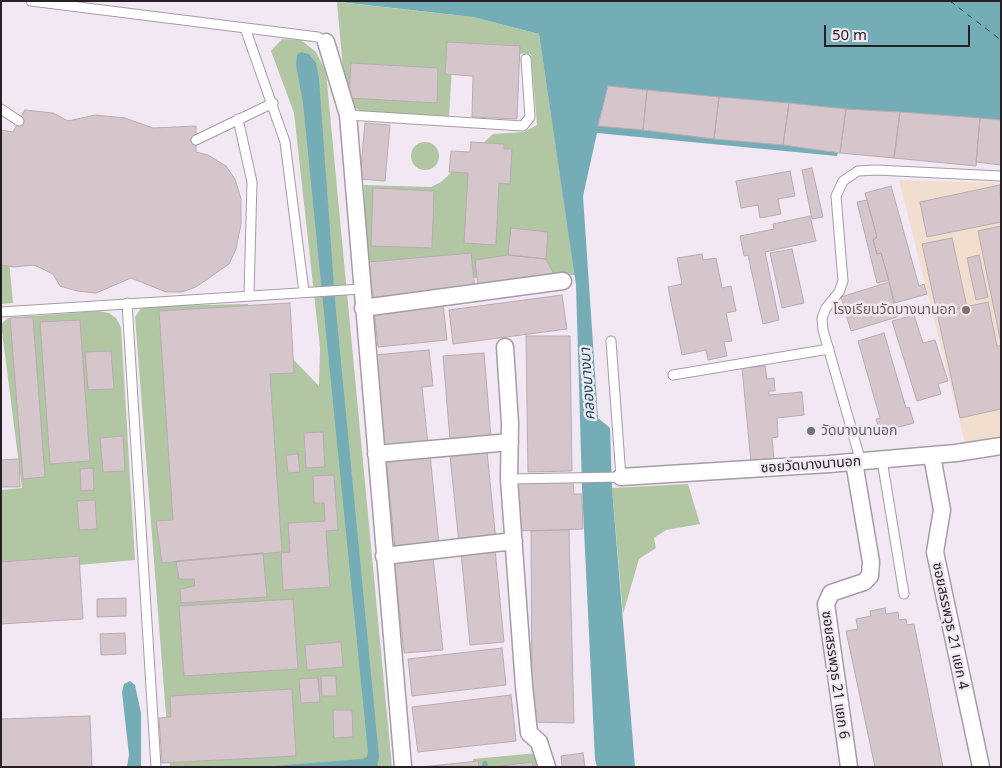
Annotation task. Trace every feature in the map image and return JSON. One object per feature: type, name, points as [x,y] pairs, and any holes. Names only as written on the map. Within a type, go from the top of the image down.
[{"type":"street","points":[[326,42],[348,115],[361,288],[403,767]]},
{"type":"street","points":[[363,308],[563,282]]},
{"type":"street","points":[[505,346],[510,442],[509,479],[529,732],[539,742],[547,767]]},
{"type":"street","points":[[376,454],[510,442]]},
{"type":"street","name":"ซอยวัดบางนานอก","points":[[618,477],[858,462],[932,456],[1001,446]]},
{"type":"street","name":"ซอยสรรพวุธ 21 แยก 4","points":[[932,456],[942,510],[934,552],[981,767]]},
{"type":"street","name":"ซอยสรรพวุธ 21 แยก 6","points":[[849,767],[826,604],[831,593],[864,582],[870,576],[871,562],[858,462]]},
{"type":"street","points":[[384,556],[514,542]]},
{"type":"lane","points":[[30,1],[318,38],[326,42]]},
{"type":"lane","points":[[245,28],[273,103],[285,142],[304,292]]},
{"type":"lane","points":[[348,115],[523,126],[530,117],[526,59]]},
{"type":"lane","points":[[196,140],[273,103]]},
{"type":"lane","points":[[1,108],[19,121]]},
{"type":"lane","points":[[238,120],[252,182],[249,295]]},
{"type":"lane","points":[[858,462],[823,330],[822,318],[826,308],[839,292],[843,281],[836,196],[842,181],[858,171],[876,170],[1001,176]]},
{"type":"lane","points":[[1,312],[361,288]]},
{"type":"lane","points":[[126,303],[156,767]]},
{"type":"lane","points":[[509,479],[618,477],[611,341]]},
{"type":"lane","points":[[673,375],[829,349]]},
{"type":"lane","points":[[882,460],[904,594]]},
{"type":"shaded area","name":"โรงเรียนวัดบางนานอก","points":[[899,180],[1001,183],[1001,436],[965,443]]},
{"type":"green space","points":[[337,2],[473,17],[539,34],[575,275],[368,281],[364,185],[431,187],[441,182],[493,134],[524,132],[537,125],[531,54],[453,51],[449,117],[360,111],[350,103],[343,69]]},
{"type":"green space","points":[[282,39],[301,40],[316,52],[326,72],[392,767],[170,767],[135,317],[141,308],[156,306],[248,304],[257,322],[319,386],[320,348],[294,113],[271,51]]},
{"type":"green space","points":[[425,142],[435,146],[439,156],[435,166],[425,170],[415,166],[411,156],[415,146]]},
{"type":"green space","points":[[1,176],[13,303],[1,304]]},
{"type":"green space","points":[[98,311],[109,313],[116,318],[121,327],[135,560],[1,572],[1,490],[22,488],[1,324],[8,318]]},
{"type":"green space","points":[[688,484],[700,524],[666,530],[654,538],[656,548],[639,559],[623,614],[612,488]]},
{"type":"green space","points":[[537,753],[539,767],[473,767],[473,759]]},
{"type":"water","name":"คลองบางนา","points":[[331,1],[1001,1],[1001,157],[846,121],[837,156],[597,133],[583,196],[598,418],[610,428],[612,488],[635,767],[597,767],[595,759],[582,488],[576,285],[539,34],[473,17]]},
{"type":"water","points":[[301,52],[309,54],[316,63],[319,79],[335,300],[379,757],[377,767],[261,767],[362,759],[367,757],[368,752],[303,103],[296,65],[297,55]]},
{"type":"water","points":[[130,681],[135,685],[141,713],[141,767],[127,767],[129,755],[122,692],[124,684]]},
{"type":"building","points":[[447,42],[520,46],[517,119],[472,117],[473,76],[445,74]]},
{"type":"building","points":[[351,63],[438,68],[437,103],[349,98]]},
{"type":"building","points":[[608,86],[647,90],[643,130],[598,126]]},
{"type":"building","points":[[647,90],[719,97],[714,139],[643,130]]},
{"type":"building","points":[[719,97],[789,103],[783,145],[714,139]]},
{"type":"building","points":[[789,103],[846,109],[840,153],[783,145]]},
{"type":"building","points":[[846,109],[900,112],[894,158],[840,153]]},
{"type":"building","points":[[25,110],[53,113],[68,121],[95,115],[125,118],[153,128],[196,126],[196,152],[208,155],[226,166],[235,179],[241,199],[241,224],[236,249],[229,264],[196,287],[182,292],[166,292],[131,278],[96,293],[77,291],[60,286],[53,274],[34,265],[14,267],[1,265],[1,130],[13,132]]},
{"type":"building","points":[[900,112],[980,118],[976,166],[894,158]]},
{"type":"building","points":[[980,118],[1001,120],[1001,165],[976,162]]},
{"type":"building","points":[[365,123],[390,125],[385,181],[360,179]]},
{"type":"building","points":[[471,142],[504,144],[504,149],[512,149],[510,184],[499,183],[496,245],[464,243],[468,173],[449,172],[451,151],[470,152]]},
{"type":"building","points":[[812,168],[823,217],[812,219],[802,170]]},
{"type":"building","points":[[790,171],[795,196],[778,199],[781,214],[760,218],[758,205],[741,208],[736,181]]},
{"type":"building","points":[[1000,185],[1001,222],[927,237],[920,202]]},
{"type":"building","points":[[891,186],[919,286],[924,284],[927,294],[895,303],[881,253],[877,254],[873,240],[877,237],[865,193]]},
{"type":"building","points":[[373,188],[434,191],[432,248],[371,246]]},
{"type":"building","points":[[867,200],[877,237],[873,240],[877,254],[881,253],[889,280],[877,283],[857,202]]},
{"type":"building","points":[[810,216],[816,241],[765,252],[779,320],[763,324],[748,255],[744,256],[740,236],[774,229],[773,224]]},
{"type":"building","points":[[1001,226],[1001,343],[978,231]]},
{"type":"building","points":[[511,228],[548,232],[546,259],[508,255]]},
{"type":"building","points":[[952,238],[967,307],[937,313],[922,244]]},
{"type":"building","points":[[792,249],[804,303],[782,308],[770,253]]},
{"type":"building","points":[[471,253],[475,289],[373,299],[369,262]]},
{"type":"building","points":[[702,254],[703,260],[716,258],[722,288],[731,286],[736,311],[726,313],[732,341],[724,342],[727,356],[708,360],[706,350],[682,355],[668,287],[682,284],[677,258]]},
{"type":"building","points":[[508,255],[546,259],[554,274],[478,286],[475,260]]},
{"type":"building","points":[[979,255],[988,297],[976,300],[967,258]]},
{"type":"building","points":[[889,282],[897,317],[851,331],[841,297]]},
{"type":"building","points":[[562,295],[567,329],[453,344],[449,310]]},
{"type":"building","points":[[988,302],[997,346],[1001,346],[1001,409],[960,418],[937,313]]},
{"type":"building","points":[[290,303],[294,373],[270,374],[282,552],[162,563],[156,521],[173,520],[159,311]]},
{"type":"building","points":[[443,303],[447,340],[378,347],[374,310]]},
{"type":"building","points":[[914,315],[923,343],[935,340],[948,381],[938,384],[941,394],[917,401],[892,321]]},
{"type":"building","points":[[33,317],[45,477],[23,479],[10,318]]},
{"type":"building","points":[[80,320],[90,461],[50,464],[40,322]]},
{"type":"building","points":[[884,333],[906,408],[909,407],[914,423],[880,432],[876,419],[880,418],[858,341]]},
{"type":"building","points":[[526,336],[570,336],[572,471],[528,472]]},
{"type":"building","points":[[429,350],[433,386],[422,387],[428,444],[385,448],[375,355]]},
{"type":"building","points":[[111,351],[114,389],[88,390],[85,352]]},
{"type":"building","points":[[484,353],[491,437],[450,440],[443,356]]},
{"type":"building","points":[[765,366],[767,379],[774,378],[775,391],[769,391],[769,395],[802,392],[804,415],[777,418],[778,437],[772,438],[774,460],[751,462],[742,368]]},
{"type":"building","points":[[323,432],[325,467],[306,468],[304,433]]},
{"type":"building","points":[[123,436],[125,471],[103,472],[100,438]]},
{"type":"building","points":[[487,452],[496,540],[459,544],[450,456]]},
{"type":"building","points":[[298,454],[300,472],[288,473],[286,455]]},
{"type":"building","points":[[430,454],[439,545],[395,549],[386,458]]},
{"type":"building","points":[[19,459],[20,487],[1,487],[1,460]]},
{"type":"building","points":[[93,468],[94,490],[81,491],[80,469]]},
{"type":"building","points":[[334,475],[338,530],[326,531],[330,587],[283,590],[281,553],[290,552],[288,523],[325,521],[324,503],[314,503],[313,476]]},
{"type":"building","points":[[573,482],[574,494],[582,494],[583,529],[515,531],[512,484]]},
{"type":"building","points":[[95,500],[97,529],[79,530],[77,501]]},
{"type":"building","points":[[569,530],[574,723],[532,722],[531,531]]},
{"type":"building","points":[[495,549],[504,642],[470,645],[461,552]]},
{"type":"building","points":[[263,553],[267,597],[181,603],[180,589],[195,586],[194,579],[179,579],[176,561]]},
{"type":"building","points":[[79,556],[83,619],[1,624],[1,562]]},
{"type":"building","points":[[433,557],[443,650],[404,653],[394,561]]},
{"type":"building","points":[[126,598],[126,616],[97,617],[97,599]]},
{"type":"building","points":[[293,599],[298,669],[184,676],[179,606]]},
{"type":"building","points":[[885,608],[886,614],[898,612],[899,620],[906,619],[907,625],[914,624],[943,767],[875,767],[846,631],[858,629],[856,619],[871,616],[870,611]]},
{"type":"building","points":[[125,633],[126,654],[101,655],[100,634]]},
{"type":"building","points":[[341,642],[343,667],[307,670],[305,645]]},
{"type":"building","points":[[502,648],[506,685],[412,696],[408,659]]},
{"type":"building","points":[[321,676],[336,676],[337,696],[322,696]]},
{"type":"building","points":[[318,678],[320,702],[301,703],[299,679]]},
{"type":"building","points":[[292,689],[296,756],[162,763],[159,718],[171,717],[170,696]]},
{"type":"building","points":[[511,695],[516,741],[418,752],[412,707]]},
{"type":"building","points":[[333,710],[352,710],[353,737],[334,738]]},
{"type":"building","points":[[90,716],[92,767],[1,767],[1,719]]},
{"type":"building","points":[[583,753],[585,767],[562,767],[561,756]]},
{"type":"building","points":[[478,761],[479,767],[421,767]]},
{"type":"building","points":[[532,762],[533,767],[493,767]]},
{"type":"ferry route","points":[[950,1],[1001,40]]},
{"type":"place","name":"โรงเรียนวัดบางนานอก","points":[[966,310]]},
{"type":"place","name":"วัดบางนานอก","points":[[811,431]]}]
